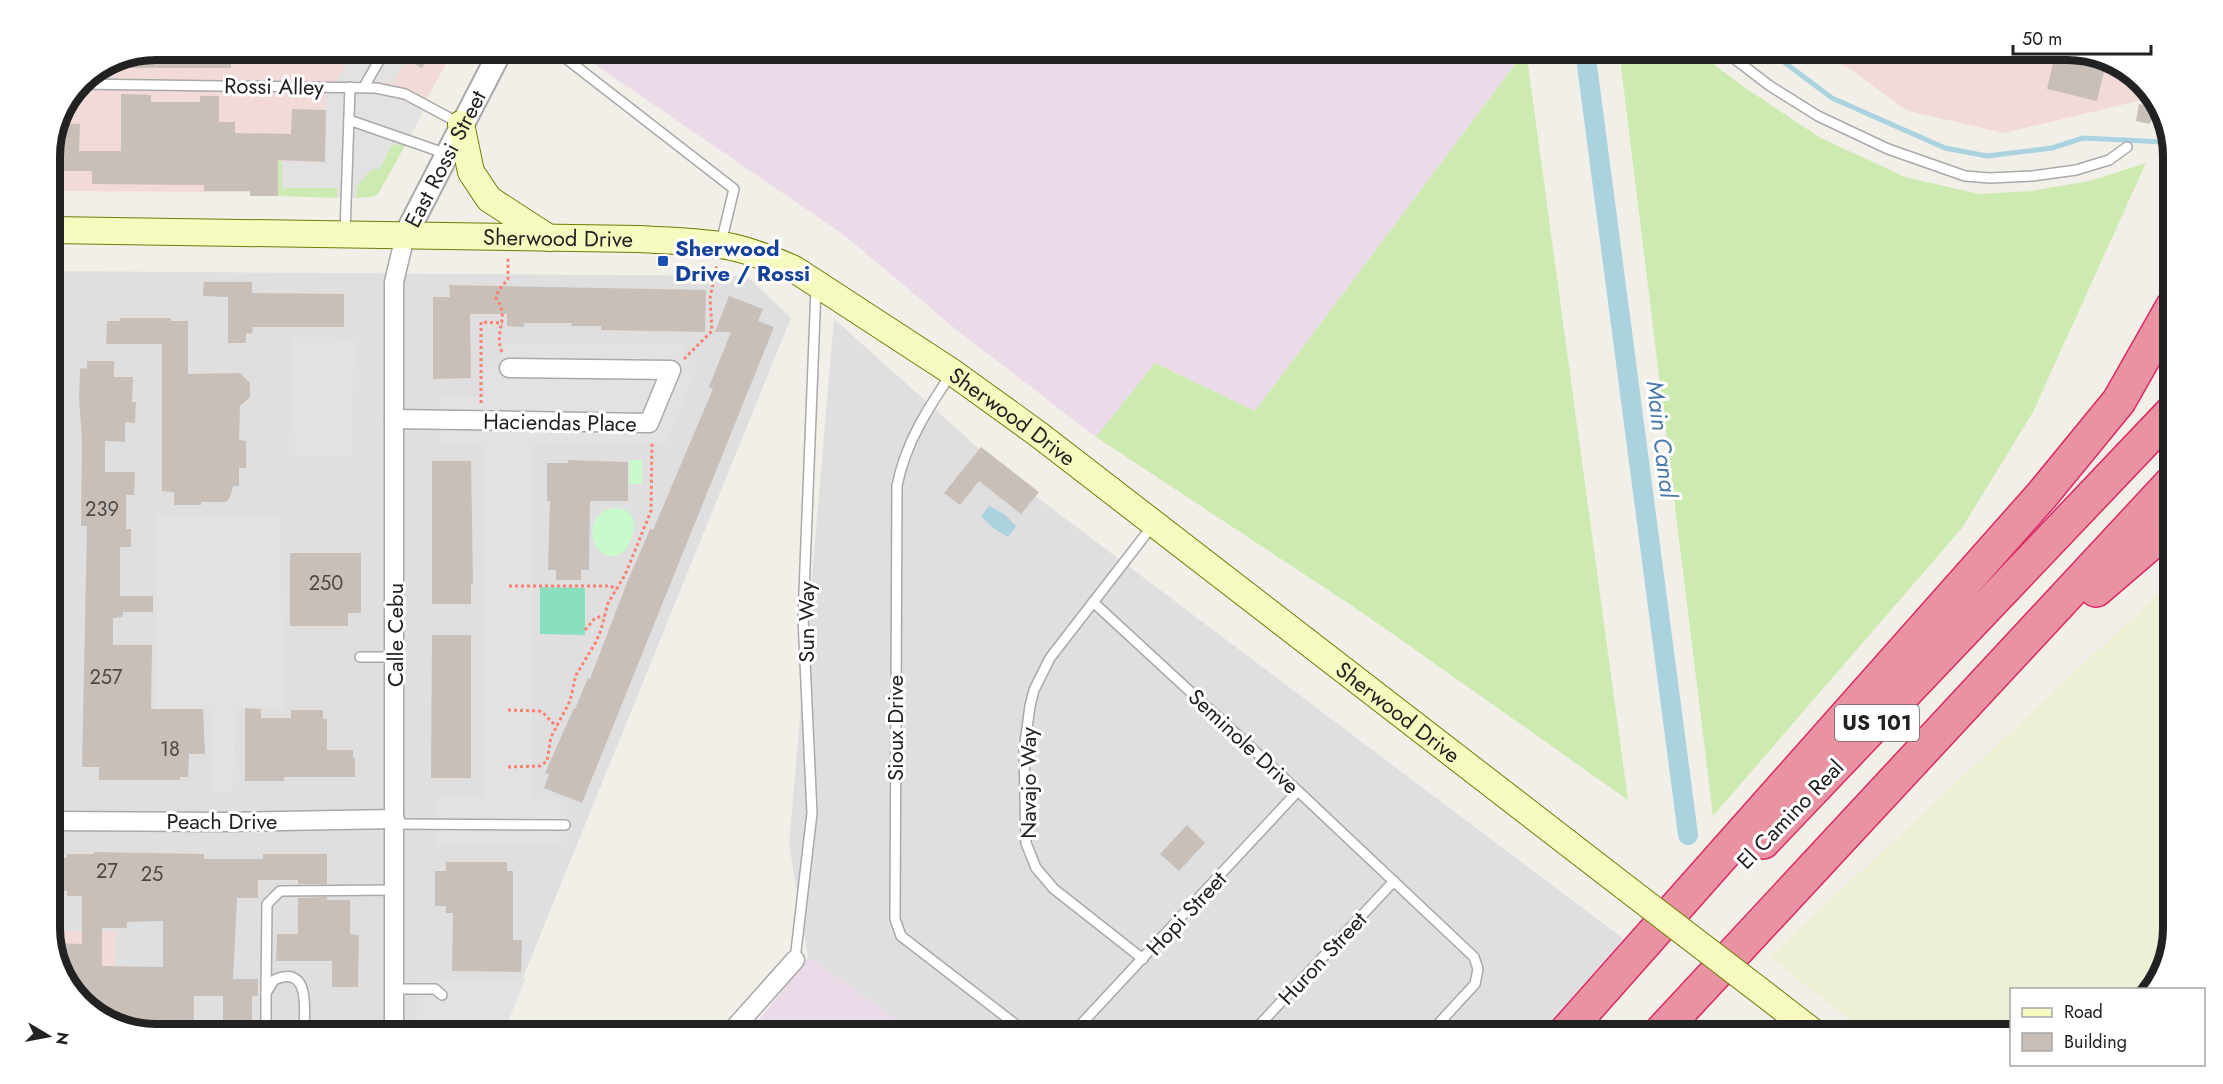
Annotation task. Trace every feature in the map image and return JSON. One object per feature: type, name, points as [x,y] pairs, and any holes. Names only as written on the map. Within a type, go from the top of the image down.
[{"type":"highway","points":[[1574,1024],[2042,495],[2119,401],[2163,324]]},
{"type":"highway","name":"El Camino Real","points":[[1590,1024],[2163,422]]},
{"type":"highway","name":"US 101","points":[[1669,1024],[2163,492]]},
{"type":"highway","points":[[1968,700],[2163,533]]},
{"type":"main road","points":[[461,124],[471,172],[489,199],[550,238]]},
{"type":"main road","name":"Sherwood Drive","points":[[60,230],[639,239],[699,242],[766,257],[794,268],[952,372],[1038,434],[1802,1024]]},
{"type":"street","name":"East Rossi Street","points":[[405,236],[496,60]]},
{"type":"street","name":"Calle Cebu","points":[[394,1024],[394,282],[405,236]]},
{"type":"street","points":[[509,368],[671,370]]},
{"type":"street","name":"Haciendas Place","points":[[394,419],[649,423],[671,370]]},
{"type":"street","name":"Peach Drive","points":[[60,821],[395,822]]},
{"type":"street","points":[[739,1024],[795,960]]},
{"type":"lane","points":[[364,87],[379,60]]},
{"type":"lane","points":[[568,60],[734,189],[720,245]]},
{"type":"lane","points":[[1736,60],[1770,86],[1818,116],[1888,149],[1965,176],[1990,178],[2032,176],[2076,170],[2109,160],[2127,147]]},
{"type":"lane","name":"Rossi Alley","points":[[93,84],[387,89],[405,94],[461,124]]},
{"type":"lane","points":[[345,235],[350,87]]},
{"type":"lane","points":[[349,120],[447,154]]},
{"type":"lane","name":"Sun Way","points":[[795,960],[812,813],[804,618],[816,282]]},
{"type":"lane","name":"Sioux Drive","points":[[952,372],[912,437],[900,467],[897,486],[895,919],[901,936],[1015,1024]]},
{"type":"lane","name":"Navajo Way","points":[[1143,959],[1044,880],[1030,856],[1026,843],[1024,750],[1034,690],[1050,658],[1154,523]]},
{"type":"lane","name":"Seminole Drive","points":[[1094,602],[1470,952],[1478,969],[1478,976],[1470,990],[1439,1024]]},
{"type":"lane","points":[[360,657],[395,657]]},
{"type":"lane","name":"Hopi Street","points":[[1082,1024],[1298,791]]},
{"type":"lane","points":[[395,822],[565,825]]},
{"type":"lane","name":"Huron Street","points":[[1261,1024],[1394,881]]},
{"type":"lane","points":[[266,1024],[267,904],[280,891],[394,890]]},
{"type":"lane","points":[[266,993],[269,985],[278,978],[288,977],[300,983],[304,993],[304,1024]]},
{"type":"lane","points":[[394,989],[435,989],[442,995]]},
{"type":"path","points":[[508,238],[508,279],[498,291],[496,298],[503,307],[499,344],[509,368]]},
{"type":"path","points":[[671,370],[712,331],[710,298],[716,278],[720,245]]},
{"type":"path","points":[[482,420],[481,322],[503,323]]},
{"type":"path","points":[[508,767],[540,766],[547,761],[551,737],[570,701],[579,668],[601,630],[608,603],[625,575],[651,511],[653,447],[649,423]]},
{"type":"path","points":[[509,586],[612,586],[616,590]]},
{"type":"path","points":[[585,630],[595,618],[604,616]]},
{"type":"path","points":[[508,710],[544,712],[549,722],[556,726]]},
{"type":"shaded area","points":[[156,60],[448,60],[375,193],[60,191],[60,150],[67,120],[76,103],[88,88],[103,76],[120,67],[138,62]]},
{"type":"shaded area","points":[[349,60],[406,60],[393,82],[337,81]]},
{"type":"shaded area","points":[[589,60],[1518,60],[1255,411],[1155,363],[1096,437],[958,331],[844,235]]},
{"type":"shaded area","points":[[1837,60],[2079,61],[2092,63],[2120,76],[2144,100],[2004,133],[1908,111]]},
{"type":"shaded area","points":[[114,70],[114,78],[100,78]]},
{"type":"shaded area","points":[[326,93],[386,94],[424,110],[406,144],[392,145],[380,169],[372,169],[357,185],[356,198],[337,198],[337,188],[282,188],[282,161],[325,162]]},
{"type":"shaded area","points":[[60,271],[747,276],[791,318],[504,1024],[156,1024],[131,1021],[115,1014],[116,932],[60,931]]},
{"type":"shaded area","points":[[834,319],[1014,480],[1629,943],[1549,1024],[903,1024],[808,957],[789,845]]},
{"type":"shaded area","points":[[291,337],[354,338],[352,457],[289,456]]},
{"type":"shaded area","points":[[503,344],[683,344],[684,357],[698,364],[666,444],[533,444],[532,798],[567,799],[567,846],[437,846],[437,797],[485,797],[485,444],[439,445],[439,396],[485,396],[486,361],[502,361]]},
{"type":"shaded area","points":[[156,515],[280,515],[283,709],[235,708],[233,792],[210,793],[212,710],[156,709]]},
{"type":"shaded area","points":[[60,931],[116,931],[115,1014],[93,1000],[76,981],[65,959]]},
{"type":"shaded area","points":[[808,957],[903,1024],[756,1024]]},
{"type":"shaded area","points":[[526,978],[507,1024],[417,1024],[417,981]]},
{"type":"green space","points":[[1518,60],[1527,60],[1628,800],[1360,611],[1096,437],[1155,363],[1255,411]]},
{"type":"green space","points":[[1620,60],[1708,60],[1819,137],[1905,177],[1979,194],[2031,191],[2090,181],[2146,163],[2033,412],[1962,528],[1713,816]]},
{"type":"green space","points":[[406,144],[378,194],[372,197],[356,198],[357,185],[372,169],[380,169],[392,145]]},
{"type":"green space","points":[[278,161],[282,161],[282,188],[337,188],[337,198],[278,196]]},
{"type":"green space","points":[[629,460],[642,460],[642,484],[629,484]]},
{"type":"green space","points":[[615,508],[630,513],[634,525],[631,539],[624,552],[613,556],[604,554],[597,548],[593,539],[593,529],[596,520],[603,512]]},
{"type":"green space","points":[[540,587],[585,588],[585,635],[540,634]]},
{"type":"green space","points":[[2163,589],[2163,928],[2160,953],[2141,988],[2010,988],[2010,1024],[1856,1024],[1769,957]]},
{"type":"water","points":[[989,506],[1004,514],[1016,526],[1008,537],[993,528],[981,516]]},
{"type":"building","points":[[156,60],[231,60],[231,68],[118,68]]},
{"type":"building","points":[[409,60],[427,60],[422,68]]},
{"type":"building","points":[[2054,60],[2092,63],[2105,68],[2097,101],[2047,89]]},
{"type":"building","points":[[121,94],[151,95],[151,102],[200,102],[200,96],[219,96],[219,122],[235,122],[235,133],[291,134],[292,109],[326,110],[325,162],[278,160],[278,196],[250,196],[250,191],[204,191],[204,185],[92,184],[92,171],[60,171],[60,150],[66,123],[80,124],[79,151],[121,151]]},
{"type":"building","points":[[2139,104],[2149,106],[2153,113],[2150,124],[2136,121]]},
{"type":"building","points":[[204,282],[252,282],[252,293],[344,294],[344,327],[253,327],[252,334],[246,333],[246,343],[228,343],[228,297],[203,296]]},
{"type":"building","points":[[449,285],[706,290],[705,332],[601,330],[601,326],[571,326],[572,323],[524,323],[524,327],[507,326],[507,314],[470,314],[471,378],[433,379],[433,297],[450,297]]},
{"type":"building","points":[[729,296],[763,309],[758,321],[774,327],[582,803],[544,788],[549,774],[545,773],[588,678],[590,679],[626,585],[650,529],[653,530],[713,389],[709,387],[731,332],[715,332]]},
{"type":"building","points":[[120,318],[171,318],[171,321],[188,321],[188,374],[240,373],[250,383],[250,397],[240,406],[239,440],[246,441],[246,468],[239,468],[239,486],[233,486],[226,502],[174,505],[174,492],[162,491],[162,344],[106,344],[107,321],[120,321]]},
{"type":"building","points":[[87,361],[114,361],[114,377],[133,377],[132,402],[136,402],[135,423],[125,422],[125,442],[105,441],[105,472],[135,472],[134,495],[126,495],[126,529],[131,529],[131,547],[120,547],[120,596],[153,596],[153,612],[123,612],[123,617],[113,618],[113,645],[152,645],[151,709],[203,709],[205,754],[189,754],[188,777],[180,777],[180,780],[99,780],[99,767],[82,767],[87,526],[81,526],[82,441],[79,399],[80,368],[87,369]]},
{"type":"building","points":[[981,447],[1039,492],[1021,514],[979,481],[960,505],[944,493]]},
{"type":"building","points":[[568,460],[628,462],[628,501],[590,501],[589,570],[581,570],[581,580],[556,580],[556,570],[548,570],[550,501],[547,501],[547,463],[568,463]]},
{"type":"building","points":[[432,461],[471,461],[473,584],[471,584],[471,604],[432,604]]},
{"type":"building","points":[[290,553],[361,553],[361,613],[348,613],[348,626],[290,626]]},
{"type":"building","points":[[432,635],[471,635],[471,778],[431,778]]},
{"type":"building","points":[[245,708],[261,709],[261,718],[291,718],[291,710],[323,710],[323,719],[327,719],[327,750],[353,750],[355,777],[284,777],[284,781],[245,781]]},
{"type":"building","points":[[1187,825],[1205,843],[1179,871],[1160,854]]},
{"type":"building","points":[[94,852],[204,854],[204,859],[263,859],[263,854],[327,854],[327,884],[298,884],[298,880],[258,880],[258,898],[237,898],[233,979],[258,979],[258,996],[252,996],[252,1024],[223,1024],[223,996],[194,996],[194,1024],[144,1023],[131,1021],[103,1008],[84,991],[70,970],[62,943],[82,944],[82,896],[67,896],[67,891],[60,891],[60,858],[67,858],[67,854],[94,854]],"holes":[[[163,921],[163,967],[102,966],[102,928],[127,928],[127,922]]]},
{"type":"building","points":[[446,862],[507,862],[507,871],[513,871],[513,940],[522,940],[521,972],[452,971],[453,913],[446,913],[446,906],[435,906],[435,871],[446,871]]},
{"type":"building","points":[[327,897],[327,900],[350,900],[350,934],[359,935],[358,987],[332,987],[332,961],[276,961],[277,934],[298,934],[298,898]]},
{"type":"waterway","name":"Main Canal","points":[[1586,60],[1688,835]]},
{"type":"waterway","points":[[1781,60],[1832,98],[1945,148],[1987,156],[2052,148],[2083,138],[2162,142]]},
{"type":"place","name":"Sherwood Drive / Rossi","points":[[663,261]]}]
